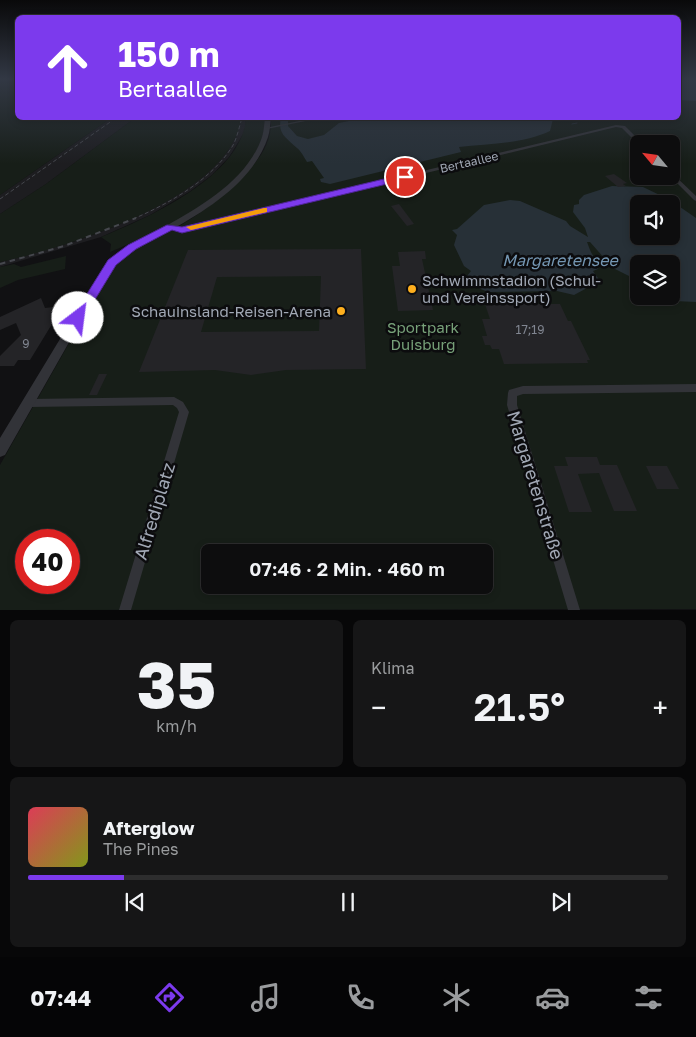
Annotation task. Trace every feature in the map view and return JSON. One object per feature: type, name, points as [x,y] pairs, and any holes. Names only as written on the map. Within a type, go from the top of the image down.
[{"type":"street","points":[[0,450],[106,270],[132,247],[171,227],[230,186],[259,151],[268,120]]},
{"type":"street","points":[[267,128],[308,120]]},
{"type":"street","name":"Bertaallee","points":[[171,227],[182,230],[621,126],[631,135]]},
{"type":"street","points":[[680,183],[696,199]]},
{"type":"street","name":"Margaretenstraße","points":[[574,610],[512,405],[512,393],[523,390],[696,388]]},
{"type":"street","name":"Alfrediplatz","points":[[29,403],[174,401],[180,405],[184,412],[125,610]]},
{"type":"shaded area","points":[[108,120],[132,120],[46,184],[0,214],[0,195]]},
{"type":"shaded area","points":[[240,120],[246,120],[245,131],[229,157],[212,175],[189,192],[150,215],[101,237],[0,267],[0,262],[73,242],[116,226],[176,195],[201,177],[227,152],[235,138]]},
{"type":"green space","points":[[0,107],[15,107],[15,120],[108,120],[0,195]]},
{"type":"green space","name":"Sportpark Duisburg","points":[[681,107],[696,107],[696,609],[0,610],[0,465],[110,271],[135,250],[181,225],[218,200],[250,169],[263,151],[270,133],[271,120],[681,120]]},
{"type":"green space","points":[[132,120],[240,120],[231,146],[209,172],[178,195],[142,214],[103,231],[64,245],[0,262],[0,214],[46,184]]},
{"type":"green space","points":[[246,120],[265,120],[261,142],[248,164],[230,184],[182,218],[110,252],[111,244],[101,237],[143,219],[190,192],[211,176],[228,158],[241,139]]},
{"type":"green space","points":[[66,256],[65,269],[18,280],[0,288],[0,267],[14,264],[21,267]]},
{"type":"water","points":[[281,120],[288,120],[288,126],[297,136],[308,139],[324,135],[339,123],[354,120],[553,120],[550,131],[528,139],[459,147],[461,152],[330,184],[321,182],[320,179],[324,178],[312,161],[307,162],[300,151],[284,135],[280,128]]},
{"type":"water","name":"Margaretensee","points":[[612,186],[643,187],[660,195],[630,195],[630,245],[680,245],[680,207],[696,218],[696,302],[680,301],[680,255],[630,255],[630,276],[613,268],[590,242],[587,242],[595,259],[600,263],[598,269],[593,271],[600,281],[574,295],[557,291],[489,292],[476,286],[467,276],[471,271],[464,266],[454,245],[457,235],[452,230],[457,229],[484,205],[510,200],[520,201],[566,221],[570,226],[588,237],[585,228],[573,212],[574,205],[579,204],[579,200],[584,195]]},
{"type":"building","points":[[614,174],[627,183],[623,184],[626,186],[618,187],[605,176]]},
{"type":"building","points":[[399,204],[414,224],[407,226],[391,206]]},
{"type":"building","name":"Schauinsland-Reisen-Arena","points":[[361,249],[366,369],[286,370],[251,375],[215,370],[139,372],[188,250]],"holes":[[[321,276],[319,331],[201,332],[217,277]]]},
{"type":"building","name":"Schwimmstadion (Schul- und Vereinssport)","points":[[425,251],[426,259],[422,259],[433,310],[398,311],[392,266],[400,266],[398,252]]},
{"type":"building","points":[[41,298],[45,308],[63,306],[30,360],[18,360],[14,366],[0,366],[0,356],[21,335],[16,323],[0,330],[0,317]]},
{"type":"building","points":[[485,304],[560,304],[568,321],[571,321],[590,360],[587,360],[588,363],[504,364],[499,349],[492,349],[490,345],[485,345],[482,336],[487,336],[482,319],[490,319]]},
{"type":"building","points":[[99,374],[107,374],[97,395],[89,395]]},
{"type":"building","points":[[565,457],[597,457],[600,465],[617,465],[637,511],[614,511],[599,473],[578,474],[592,512],[569,512],[554,466],[568,466]]},
{"type":"building","points":[[646,466],[667,466],[679,489],[657,489]]},
{"type":"waterway","points":[[572,124],[577,123]]},
{"type":"railway","points":[[0,199],[113,120]]},
{"type":"railway","points":[[133,219],[174,199],[200,181],[223,159],[232,147],[241,120]]},
{"type":"railway","points":[[0,264],[64,246],[136,218]]},
{"type":"slow traffic","points":[[191,227],[264,210]]},
{"type":"place","name":"Schwimmstadion (Schul- und Vereinssport)","points":[[412,289]]},
{"type":"place","name":"Schauinsland-Reisen-Arena","points":[[341,311]]},
{"type":"route","points":[[78,318],[102,275],[112,263],[132,247],[171,227],[182,230],[405,177]]}]
